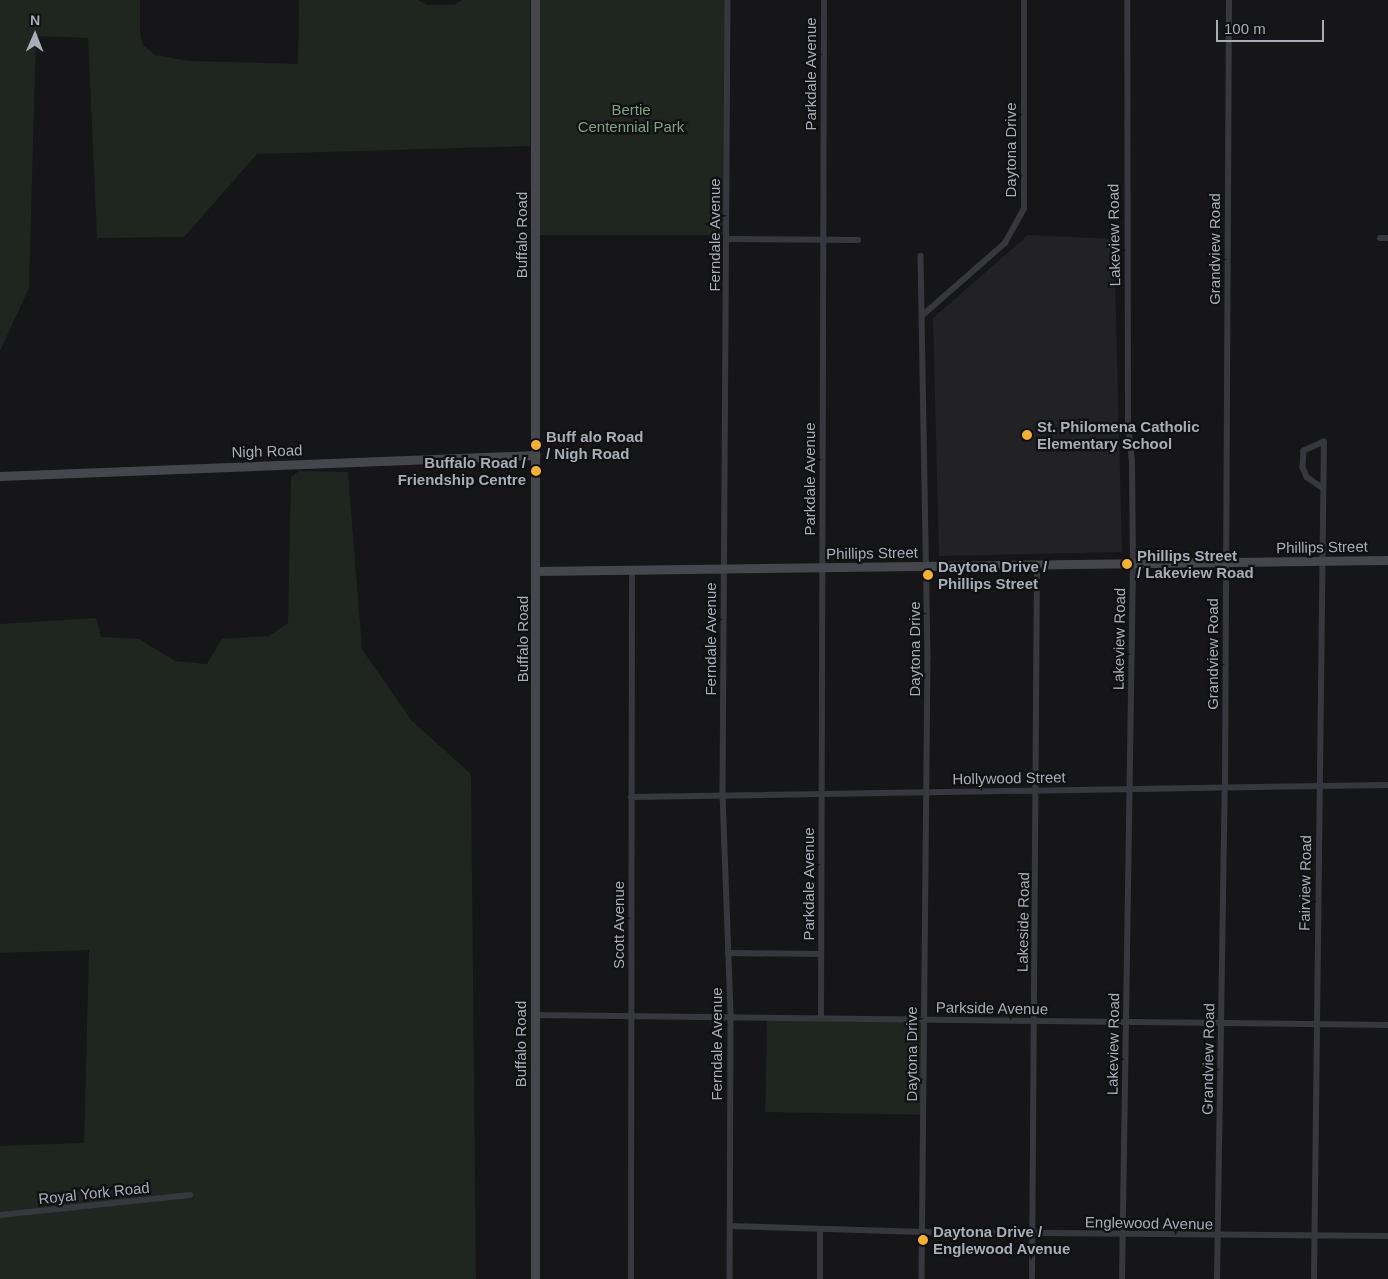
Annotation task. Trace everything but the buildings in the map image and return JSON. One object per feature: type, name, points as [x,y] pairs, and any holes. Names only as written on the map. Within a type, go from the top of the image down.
[{"type":"street","name":"Buffalo Road","points":[[535,0],[535,1279]]},
{"type":"street","name":"Ferndale Avenue","points":[[728,0],[723,795],[731,1015],[730,1279]]},
{"type":"street","name":"Parkdale Avenue","points":[[821,1019],[824,0]]},
{"type":"street","name":"Daytona Drive","points":[[922,1279],[928,566],[924,314],[1005,243],[1024,209],[1024,0]]},
{"type":"street","name":"Lakeview Road","points":[[1122,1279],[1133,564],[1132,462],[1128,424],[1127,0]]},
{"type":"street","name":"Grandview Road","points":[[1217,1279],[1225,787],[1229,0]]},
{"type":"street","points":[[1380,238],[1388,238]]},
{"type":"street","points":[[727,239],[858,240]]},
{"type":"street","points":[[921,256],[924,314]]},
{"type":"street","name":"Fairview Road","points":[[1314,1279],[1318,785],[1324,442],[1304,451],[1303,467],[1307,477],[1323,488]]},
{"type":"street","name":"Nigh Road","points":[[0,476],[536,455]]},
{"type":"street","name":"Phillips Street","points":[[536,571],[1388,560]]},
{"type":"street","name":"Lakeside Road","points":[[1032,1279],[1037,790],[1037,565]]},
{"type":"street","name":"Scott Avenue","points":[[631,1279],[632,570]]},
{"type":"street","name":"Hollywood Street","points":[[631,797],[1388,785]]},
{"type":"street","points":[[728,953],[821,954]]},
{"type":"street","name":"Parkside Avenue","points":[[535,1015],[731,1015],[821,1019],[1388,1025]]},
{"type":"street","name":"Royal York Road","points":[[0,1215],[190,1195]]},
{"type":"street","name":"Englewood Avenue","points":[[730,1226],[820,1230],[1033,1234],[1388,1236]]},
{"type":"street","points":[[820,1230],[820,1279]]},
{"type":"shaded area","name":"St. Philomena Catholic Elementary School","points":[[1028,235],[1114,239],[1122,552],[939,556],[933,318]]},
{"type":"green space","points":[[0,0],[140,0],[140,34],[143,45],[155,55],[188,61],[298,64],[299,0],[418,0],[427,5],[454,5],[462,0],[530,0],[530,146],[257,154],[184,237],[97,238],[88,38],[36,36],[29,288],[0,351]]},
{"type":"green space","name":"Bertie Centennial Park","points":[[536,0],[728,0],[728,235],[536,235]]},
{"type":"green space","points":[[299,471],[348,472],[362,649],[411,720],[471,774],[476,1279],[0,1279],[0,1146],[84,1143],[89,950],[0,953],[0,624],[96,618],[101,637],[139,639],[175,661],[207,664],[222,639],[269,636],[288,623],[291,477]]},
{"type":"green space","points":[[767,1016],[925,1019],[923,1115],[765,1112]]},
{"type":"place","name":"St. Philomena Catholic Elementary School","points":[[1027,435]]},
{"type":"place","name":"Buff alo Road / Nigh Road","points":[[536,445]]},
{"type":"place","name":"Buffalo Road / Friendship Centre","points":[[536,471]]},
{"type":"place","name":"Phillips Street / Lakeview Road","points":[[1127,564]]},
{"type":"place","name":"Daytona Drive / Phillips Street","points":[[928,575]]},
{"type":"place","name":"Daytona Drive / Englewood Avenue","points":[[923,1240]]}]
